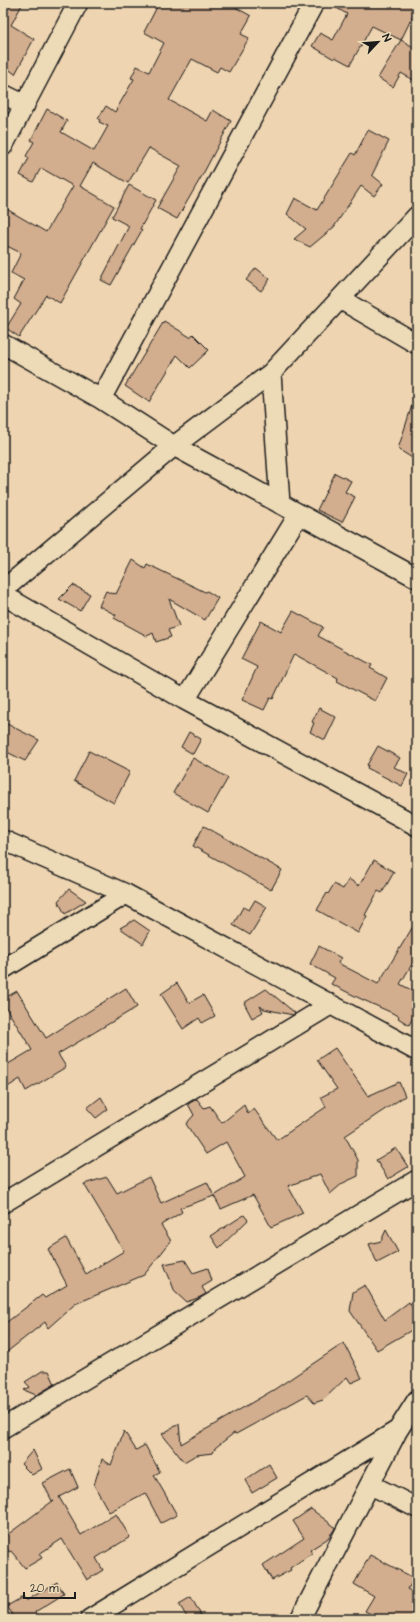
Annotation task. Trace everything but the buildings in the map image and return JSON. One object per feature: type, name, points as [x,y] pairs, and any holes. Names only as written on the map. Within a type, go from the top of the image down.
[{"type":"street","points":[[3,146],[78,3]]},
{"type":"street","points":[[101,399],[314,3]]},
{"type":"street","points":[[3,94],[25,105]]},
{"type":"street","points":[[3,590],[174,446],[272,373],[417,216]]},
{"type":"street","points":[[340,298],[417,344]]},
{"type":"street","points":[[3,344],[101,399],[174,446],[417,578]]},
{"type":"street","points":[[272,373],[280,504]]},
{"type":"street","points":[[185,700],[299,514]]},
{"type":"street","points":[[3,594],[185,700],[417,826]]},
{"type":"street","points":[[3,840],[126,894],[417,1051]]},
{"type":"street","points":[[3,968],[126,894]]},
{"type":"street","points":[[3,1203],[330,1005]]},
{"type":"street","points":[[3,1428],[417,1180]]},
{"type":"street","points":[[300,1619],[371,1485],[398,1430],[417,1400]]},
{"type":"street","points":[[90,1619],[398,1430]]},
{"type":"street","points":[[371,1485],[417,1508]]}]
